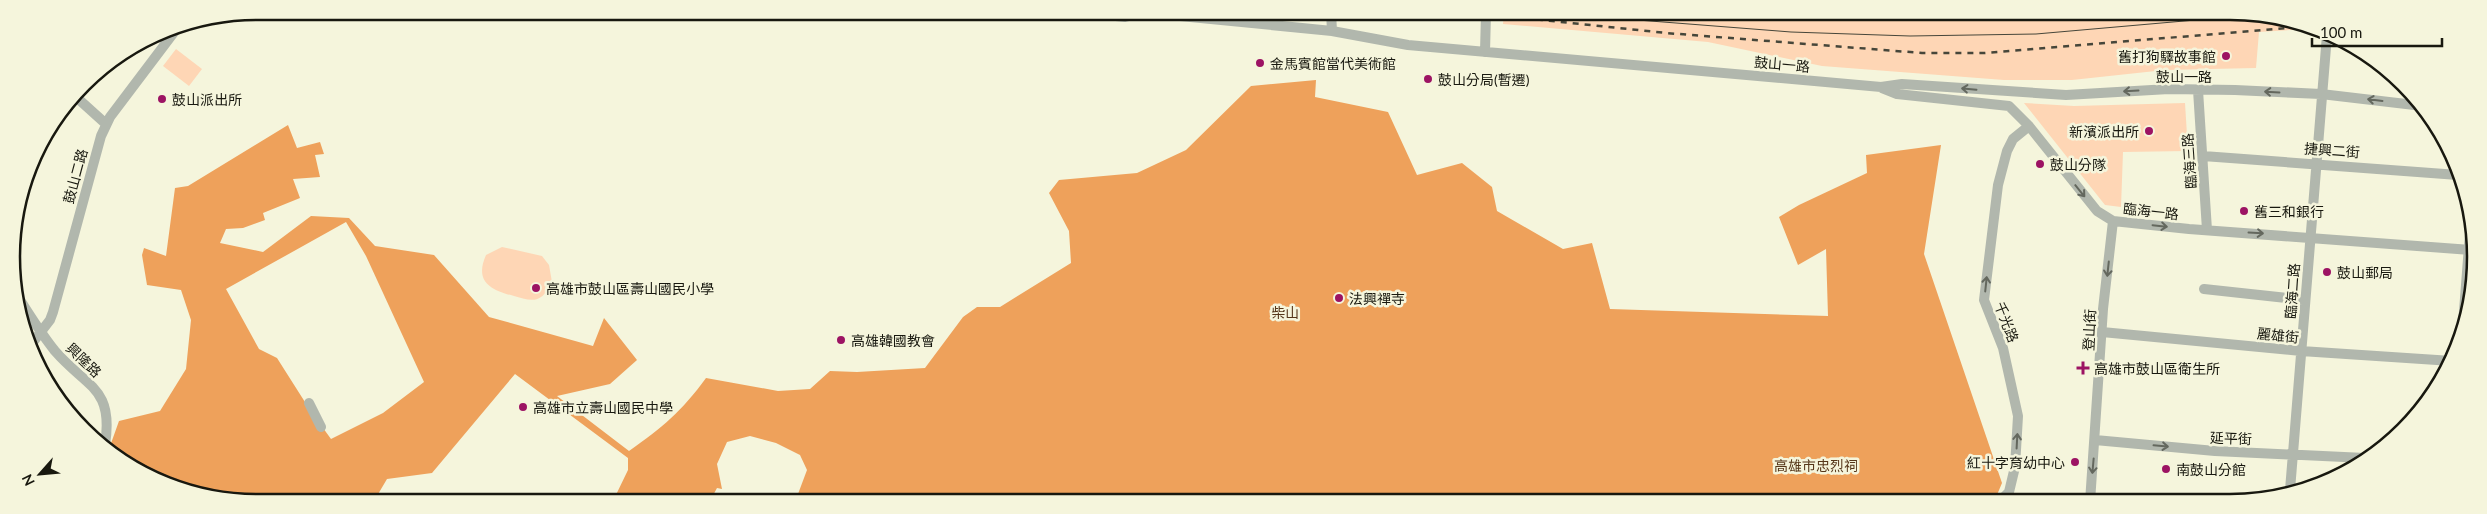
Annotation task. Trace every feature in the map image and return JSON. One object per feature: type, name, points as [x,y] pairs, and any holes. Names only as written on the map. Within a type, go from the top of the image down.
[{"type":"street","name":"鼓山一路","points":[[1220,20],[1332,31],[1408,45],[1881,87],[1902,84],[2066,96],[2198,90],[2321,94],[2411,105]]},
{"type":"street","points":[[1332,20],[1332,31]]},
{"type":"street","points":[[1485,52],[1486,20]]},
{"type":"street","name":"鼓山二路","points":[[35,340],[42,333],[53,312],[96,151],[106,124],[171,36]]},
{"type":"street","name":"臨海二路","points":[[2290,486],[2315,162],[2326,40]]},
{"type":"street","name":"臨海一路","points":[[1881,87],[1897,94],[2009,106],[2029,126],[2097,211],[2113,221],[2467,250]]},
{"type":"street","name":"臨海三路","points":[[2198,90],[2207,230]]},
{"type":"street","points":[[80,100],[106,124]]},
{"type":"street","name":"千光路","points":[[2007,494],[2015,467],[2018,416],[2003,348],[1984,300],[1998,185],[2007,151],[2013,139],[2029,126]]},
{"type":"street","name":"捷興二街","points":[[2203,156],[2315,162],[2452,174]]},
{"type":"street","name":"登山街","points":[[2091,494],[2102,332],[2113,221]]},
{"type":"street","points":[[2204,289],[2305,300]]},
{"type":"street","name":"興隆路","points":[[26,309],[54,350],[91,385],[101,398],[108,423],[105,439]]},
{"type":"street","name":"麗雄街","points":[[2102,332],[2301,351],[2444,360]]},
{"type":"street","points":[[309,403],[321,427]]},
{"type":"street","name":"延平街","points":[[2095,440],[2215,451],[2356,457]]},
{"type":"shaded area","points":[[1503,20],[2230,20],[2261,22],[2296,30],[2259,32],[2256,68],[2165,70],[2072,80],[2004,80],[1822,66],[1708,42],[1503,24]]},
{"type":"shaded area","points":[[176,49],[202,69],[189,86],[163,66]]},
{"type":"shaded area","points":[[2024,103],[2074,106],[2185,103],[2188,151],[2123,152],[2121,207],[2105,205]]},
{"type":"shaded area","points":[[502,247],[542,256],[549,265],[552,282],[543,296],[535,300],[524,299],[498,291],[487,283],[482,272],[486,255]]},
{"type":"green space","name":"柴山","points":[[1316,80],[1315,97],[1388,112],[1417,175],[1462,163],[1492,187],[1497,211],[1563,249],[1592,243],[1610,309],[1828,316],[1826,249],[1798,265],[1779,217],[1799,205],[1867,173],[1866,155],[1941,145],[1924,254],[2002,483],[1997,494],[798,494],[807,470],[800,455],[776,443],[750,436],[727,442],[717,464],[722,489],[717,488],[714,494],[616,494],[628,470],[628,458],[515,374],[432,473],[387,479],[378,494],[257,494],[226,492],[196,486],[166,476],[138,462],[111,443],[119,421],[160,411],[186,369],[191,320],[181,290],[147,285],[142,255],[144,248],[166,256],[175,188],[188,186],[288,125],[297,148],[320,142],[324,154],[315,155],[320,177],[293,179],[300,198],[263,213],[265,220],[243,228],[226,229],[220,243],[263,252],[311,216],[349,218],[375,246],[434,255],[489,317],[593,346],[604,318],[637,360],[610,384],[557,396],[629,451],[652,435],[671,418],[706,378],[778,391],[810,389],[830,371],[857,372],[925,368],[963,317],[977,307],[1000,307],[1071,263],[1069,231],[1049,193],[1059,180],[1137,173],[1186,150],[1251,86]],"holes":[[[346,222],[366,256],[424,382],[383,413],[331,439],[277,358],[259,349],[226,289]]]},
{"type":"tram line","points":[[1638,20],[1791,32],[1910,36],[2036,34],[2196,20]]},
{"type":"railway","points":[[1542,20],[1666,33],[1922,53],[1985,53],[2287,28]]},
{"type":"place","name":"舊打狗驛故事館","points":[[2226,56]]},
{"type":"place","name":"金馬賓館當代美術館","points":[[1260,63]]},
{"type":"place","name":"鼓山分局(暫遷)","points":[[1428,79]]},
{"type":"place","name":"鼓山派出所","points":[[162,99]]},
{"type":"place","name":"新濱派出所","points":[[2149,131]]},
{"type":"place","name":"鼓山分隊","points":[[2040,164]]},
{"type":"place","name":"舊三和銀行","points":[[2244,211]]},
{"type":"place","name":"鼓山郵局","points":[[2327,272]]},
{"type":"place","name":"高雄市鼓山區壽山國民小學","points":[[536,288]]},
{"type":"place","name":"法興禪寺","points":[[1339,298]]},
{"type":"place","name":"高雄韓國教會","points":[[841,340]]},
{"type":"place","name":"高雄市鼓山區衛生所","points":[[2083,368]]},
{"type":"place","name":"高雄市立壽山國民中學","points":[[523,407]]},
{"type":"place","name":"紅十字育幼中心","points":[[2075,462]]},
{"type":"place","name":"南鼓山分館","points":[[2166,469]]},
{"type":"park label","name":"高雄市忠烈祠","points":[[1816,465]]}]
